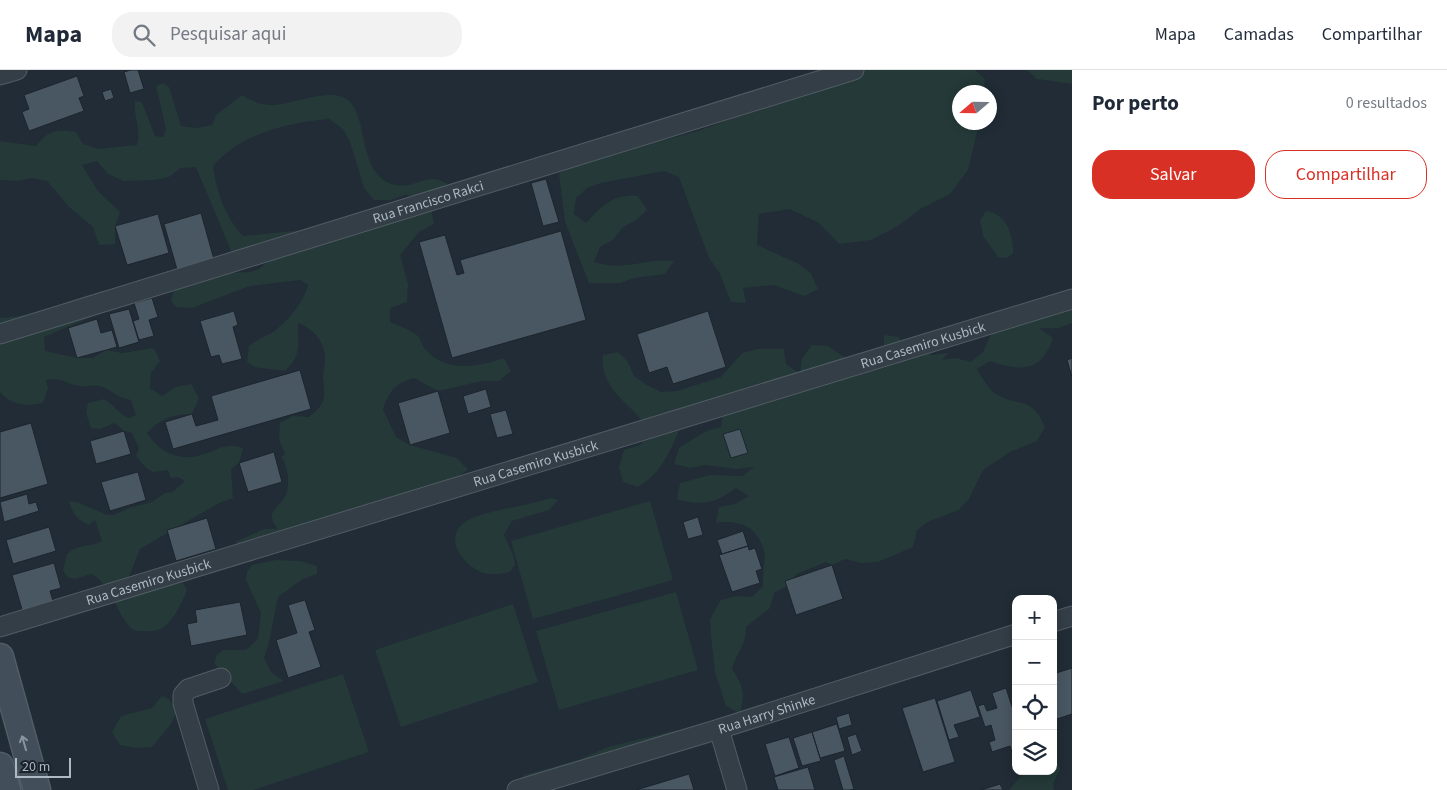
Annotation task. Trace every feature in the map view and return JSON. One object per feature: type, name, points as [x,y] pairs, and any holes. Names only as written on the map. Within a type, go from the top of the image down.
[{"type":"main road","points":[[0,657],[37,790]]},
{"type":"main road","points":[[0,766],[7,790]]},
{"type":"street","points":[[0,75],[17,70]]},
{"type":"street","name":"Rua Francisco Rakci","points":[[0,334],[854,70]]},
{"type":"street","name":"Rua Casemiro Kusbick","points":[[0,627],[1072,299]]},
{"type":"street","points":[[1057,621],[1072,616]]},
{"type":"street","name":"Rua Harry Shinke","points":[[517,790],[719,729],[1012,635]]},
{"type":"street","points":[[209,790],[183,703],[183,695],[188,689],[221,678]]},
{"type":"street","points":[[719,729],[737,790]]},
{"type":"green space","points":[[858,70],[975,70],[985,79],[984,85],[952,85],[952,130],[977,130],[968,170],[950,194],[922,208],[898,226],[871,240],[839,244],[819,223],[790,209],[759,214],[757,245],[797,263],[811,273],[818,289],[804,296],[774,285],[743,288],[746,303],[731,302],[719,272],[709,258],[679,177],[664,171],[601,183],[587,188],[576,198],[574,214],[586,223],[603,206],[621,197],[638,196],[647,210],[635,221],[623,227],[613,240],[600,247],[594,262],[616,266],[653,261],[674,261],[665,274],[634,278],[621,283],[589,283],[565,222],[559,174],[569,163],[656,139],[665,140],[698,131],[777,102],[809,95]]},
{"type":"green space","points":[[1027,70],[1072,70],[1072,84],[1037,79]]},
{"type":"green space","points":[[163,83],[169,87],[181,126],[197,128],[212,125],[216,115],[242,95],[255,102],[270,105],[321,96],[340,96],[348,100],[354,108],[372,166],[379,176],[389,183],[402,186],[429,179],[439,180],[448,184],[421,197],[405,195],[390,200],[374,200],[364,188],[350,142],[343,129],[329,119],[297,123],[251,138],[237,145],[213,166],[216,185],[222,203],[231,221],[243,236],[322,228],[431,209],[434,224],[420,231],[400,255],[408,284],[407,302],[390,308],[390,322],[409,330],[419,337],[425,349],[442,362],[463,366],[484,364],[504,358],[511,371],[499,381],[482,381],[438,391],[414,378],[402,382],[394,389],[383,409],[396,437],[410,445],[457,458],[468,470],[435,490],[389,497],[249,549],[235,542],[264,529],[278,529],[272,514],[286,495],[288,480],[287,469],[281,457],[285,454],[279,440],[280,423],[293,416],[309,417],[324,399],[323,375],[325,354],[323,348],[314,333],[298,323],[297,354],[285,371],[254,367],[247,362],[249,346],[284,323],[299,305],[308,285],[301,280],[250,286],[192,308],[176,307],[171,301],[173,293],[179,287],[222,273],[250,272],[259,269],[273,257],[232,253],[196,167],[181,168],[169,177],[154,180],[123,181],[108,174],[97,161],[82,165],[98,191],[120,212],[115,226],[115,244],[99,245],[93,227],[69,207],[47,181],[32,178],[18,181],[0,180],[0,141],[36,146],[49,134],[63,131],[76,132],[83,144],[98,149],[137,145],[139,134],[135,101],[142,102],[155,136],[163,137],[166,129],[156,86]]},
{"type":"green space","points":[[986,211],[1004,220],[1010,232],[1013,253],[1007,258],[998,257],[983,236],[980,220]]},
{"type":"green space","points":[[106,290],[120,296],[96,315],[44,337],[45,351],[77,358],[93,358],[106,350],[122,353],[154,348],[160,361],[151,373],[150,388],[162,396],[176,387],[191,384],[199,398],[192,414],[167,418],[152,428],[147,433],[152,440],[170,454],[185,457],[201,455],[228,446],[243,448],[239,463],[231,469],[233,498],[219,503],[140,549],[128,579],[163,586],[183,583],[187,590],[171,620],[160,629],[153,631],[137,631],[131,628],[104,584],[91,574],[75,579],[67,577],[63,571],[67,554],[72,550],[102,541],[95,520],[89,525],[81,521],[73,513],[69,501],[77,502],[107,515],[114,515],[129,508],[152,502],[165,493],[173,492],[185,481],[178,477],[171,478],[168,470],[153,472],[146,468],[136,456],[139,448],[132,433],[124,431],[115,423],[100,429],[91,428],[86,413],[88,403],[104,399],[129,418],[136,415],[131,400],[99,386],[74,385],[55,379],[46,380],[48,388],[43,403],[20,404],[9,400],[0,392],[0,318],[41,311]]},
{"type":"green space","points":[[1072,303],[1072,323],[1059,328],[1039,328],[1053,338],[1043,357],[1036,363],[1021,368],[990,361],[977,369],[993,392],[1004,398],[1030,406],[1035,410],[1045,427],[1037,441],[1010,452],[983,470],[969,499],[959,510],[928,522],[917,530],[913,547],[878,562],[861,563],[845,559],[832,565],[826,562],[797,574],[787,586],[774,593],[770,608],[746,627],[745,639],[732,669],[742,690],[743,700],[740,713],[726,706],[715,672],[710,619],[721,600],[736,596],[752,597],[763,586],[764,551],[757,536],[746,526],[732,522],[716,523],[719,507],[735,504],[749,496],[736,488],[722,497],[708,502],[694,503],[677,499],[680,483],[710,475],[742,476],[754,467],[736,469],[705,465],[690,468],[674,464],[679,448],[706,431],[721,427],[723,412],[681,426],[664,461],[653,475],[638,487],[623,482],[619,467],[624,450],[640,445],[652,433],[612,388],[603,368],[603,355],[618,352],[628,362],[634,376],[661,392],[677,391],[721,377],[742,353],[757,349],[784,349],[786,364],[800,374],[802,358],[812,345],[828,346],[853,363],[884,351],[884,335],[899,337],[904,350],[918,348],[932,355],[948,353],[942,360],[956,358],[971,362],[983,352],[996,323]]},
{"type":"green space","points":[[550,498],[558,500],[549,510],[512,521],[504,535],[514,557],[515,565],[510,572],[482,573],[465,561],[456,548],[456,533],[467,521],[485,514]]},
{"type":"green space","points":[[650,501],[673,580],[533,619],[511,541]]},
{"type":"green space","points":[[276,560],[301,561],[317,566],[317,574],[303,579],[278,597],[269,643],[264,658],[271,672],[284,681],[242,694],[214,663],[217,655],[223,650],[246,650],[258,639],[261,613],[246,580],[247,572],[252,565]]},
{"type":"green space","points":[[676,592],[698,670],[559,710],[536,631]]},
{"type":"green space","points":[[513,604],[538,682],[401,727],[375,650]]},
{"type":"green space","points":[[343,674],[369,752],[253,790],[228,790],[205,719]]},
{"type":"green space","points":[[162,696],[169,699],[177,711],[171,724],[152,747],[136,748],[120,745],[112,732],[121,716],[152,708]]},
{"type":"green space","points":[[677,730],[684,730],[523,781],[524,775],[578,760],[608,747]]},
{"type":"green space","points":[[1057,763],[1060,770],[1053,783],[1054,790],[1009,790],[1023,775],[1057,775]]},
{"type":"building","points":[[138,70],[144,89],[130,93],[124,72]]},
{"type":"building","points":[[77,76],[84,96],[79,98],[84,111],[29,131],[22,112],[29,109],[24,95]]},
{"type":"building","points":[[111,89],[114,98],[105,101],[102,92]]},
{"type":"building","points":[[546,179],[559,222],[543,226],[531,183]]},
{"type":"building","points":[[201,213],[215,263],[178,273],[164,224]]},
{"type":"building","points":[[158,214],[169,253],[127,265],[115,226]]},
{"type":"building","points":[[561,231],[586,320],[452,358],[419,242],[445,235],[457,275],[464,273],[460,260]]},
{"type":"building","points":[[152,298],[158,317],[149,320],[154,336],[139,340],[133,321],[139,319],[134,303]]},
{"type":"building","points":[[129,309],[139,342],[119,348],[109,314]]},
{"type":"building","points":[[234,311],[238,325],[233,327],[242,359],[222,364],[219,355],[211,357],[200,321]]},
{"type":"building","points":[[708,311],[726,367],[673,384],[667,367],[649,373],[637,334]]},
{"type":"building","points":[[97,319],[101,333],[112,330],[117,347],[77,358],[68,328]]},
{"type":"building","points":[[1072,358],[1072,377],[1067,360]]},
{"type":"building","points":[[300,370],[311,409],[173,449],[165,422],[192,414],[196,426],[218,420],[211,396]]},
{"type":"building","points":[[486,389],[491,407],[468,414],[463,396]]},
{"type":"building","points":[[438,391],[450,433],[410,445],[398,403]]},
{"type":"building","points":[[506,410],[513,434],[497,438],[490,414]]},
{"type":"building","points":[[31,423],[48,484],[0,498],[0,432]]},
{"type":"building","points":[[740,429],[748,453],[731,458],[723,434]]},
{"type":"building","points":[[124,431],[131,454],[96,464],[90,441]]},
{"type":"building","points":[[274,452],[282,482],[248,492],[239,463]]},
{"type":"building","points":[[138,472],[146,500],[110,511],[101,482]]},
{"type":"building","points":[[27,494],[29,504],[36,502],[39,511],[4,522],[0,502]]},
{"type":"building","points":[[698,517],[703,535],[688,539],[683,522]]},
{"type":"building","points":[[207,518],[216,549],[176,561],[167,530]]},
{"type":"building","points":[[49,527],[56,551],[13,564],[6,540]]},
{"type":"building","points":[[743,531],[748,546],[722,554],[717,540]]},
{"type":"building","points":[[748,546],[749,550],[755,548],[762,569],[756,571],[760,583],[732,592],[719,555]]},
{"type":"building","points":[[54,563],[61,588],[50,591],[54,604],[23,613],[12,575]]},
{"type":"building","points":[[832,565],[843,599],[796,615],[785,581]]},
{"type":"building","points":[[305,600],[315,630],[309,632],[321,667],[288,678],[276,640],[297,633],[288,605]]},
{"type":"building","points":[[240,602],[247,635],[191,646],[187,624],[197,622],[195,610]]},
{"type":"building","points":[[1072,668],[1072,714],[1057,719],[1057,685],[1057,673]]},
{"type":"building","points":[[1006,688],[1012,707],[1012,752],[1010,746],[992,752],[989,742],[995,740],[991,725],[985,727],[978,706],[984,704],[987,711],[997,708],[992,693]]},
{"type":"building","points":[[971,690],[980,717],[954,725],[959,737],[949,740],[937,701]]},
{"type":"building","points":[[935,698],[955,762],[923,772],[902,708]]},
{"type":"building","points":[[849,713],[852,725],[839,729],[836,717]]},
{"type":"building","points":[[837,724],[845,751],[820,758],[812,732]]},
{"type":"building","points":[[812,732],[821,761],[802,766],[793,738]]},
{"type":"building","points":[[856,734],[862,751],[852,755],[847,737]]},
{"type":"building","points":[[789,737],[799,768],[775,776],[765,744]]},
{"type":"building","points":[[844,756],[854,789],[850,790],[843,790],[834,760]]},
{"type":"building","points":[[808,767],[815,790],[778,790],[774,777]]},
{"type":"building","points":[[689,774],[694,790],[636,790]]},
{"type":"building","points":[[1000,784],[1003,790],[981,790]]}]
